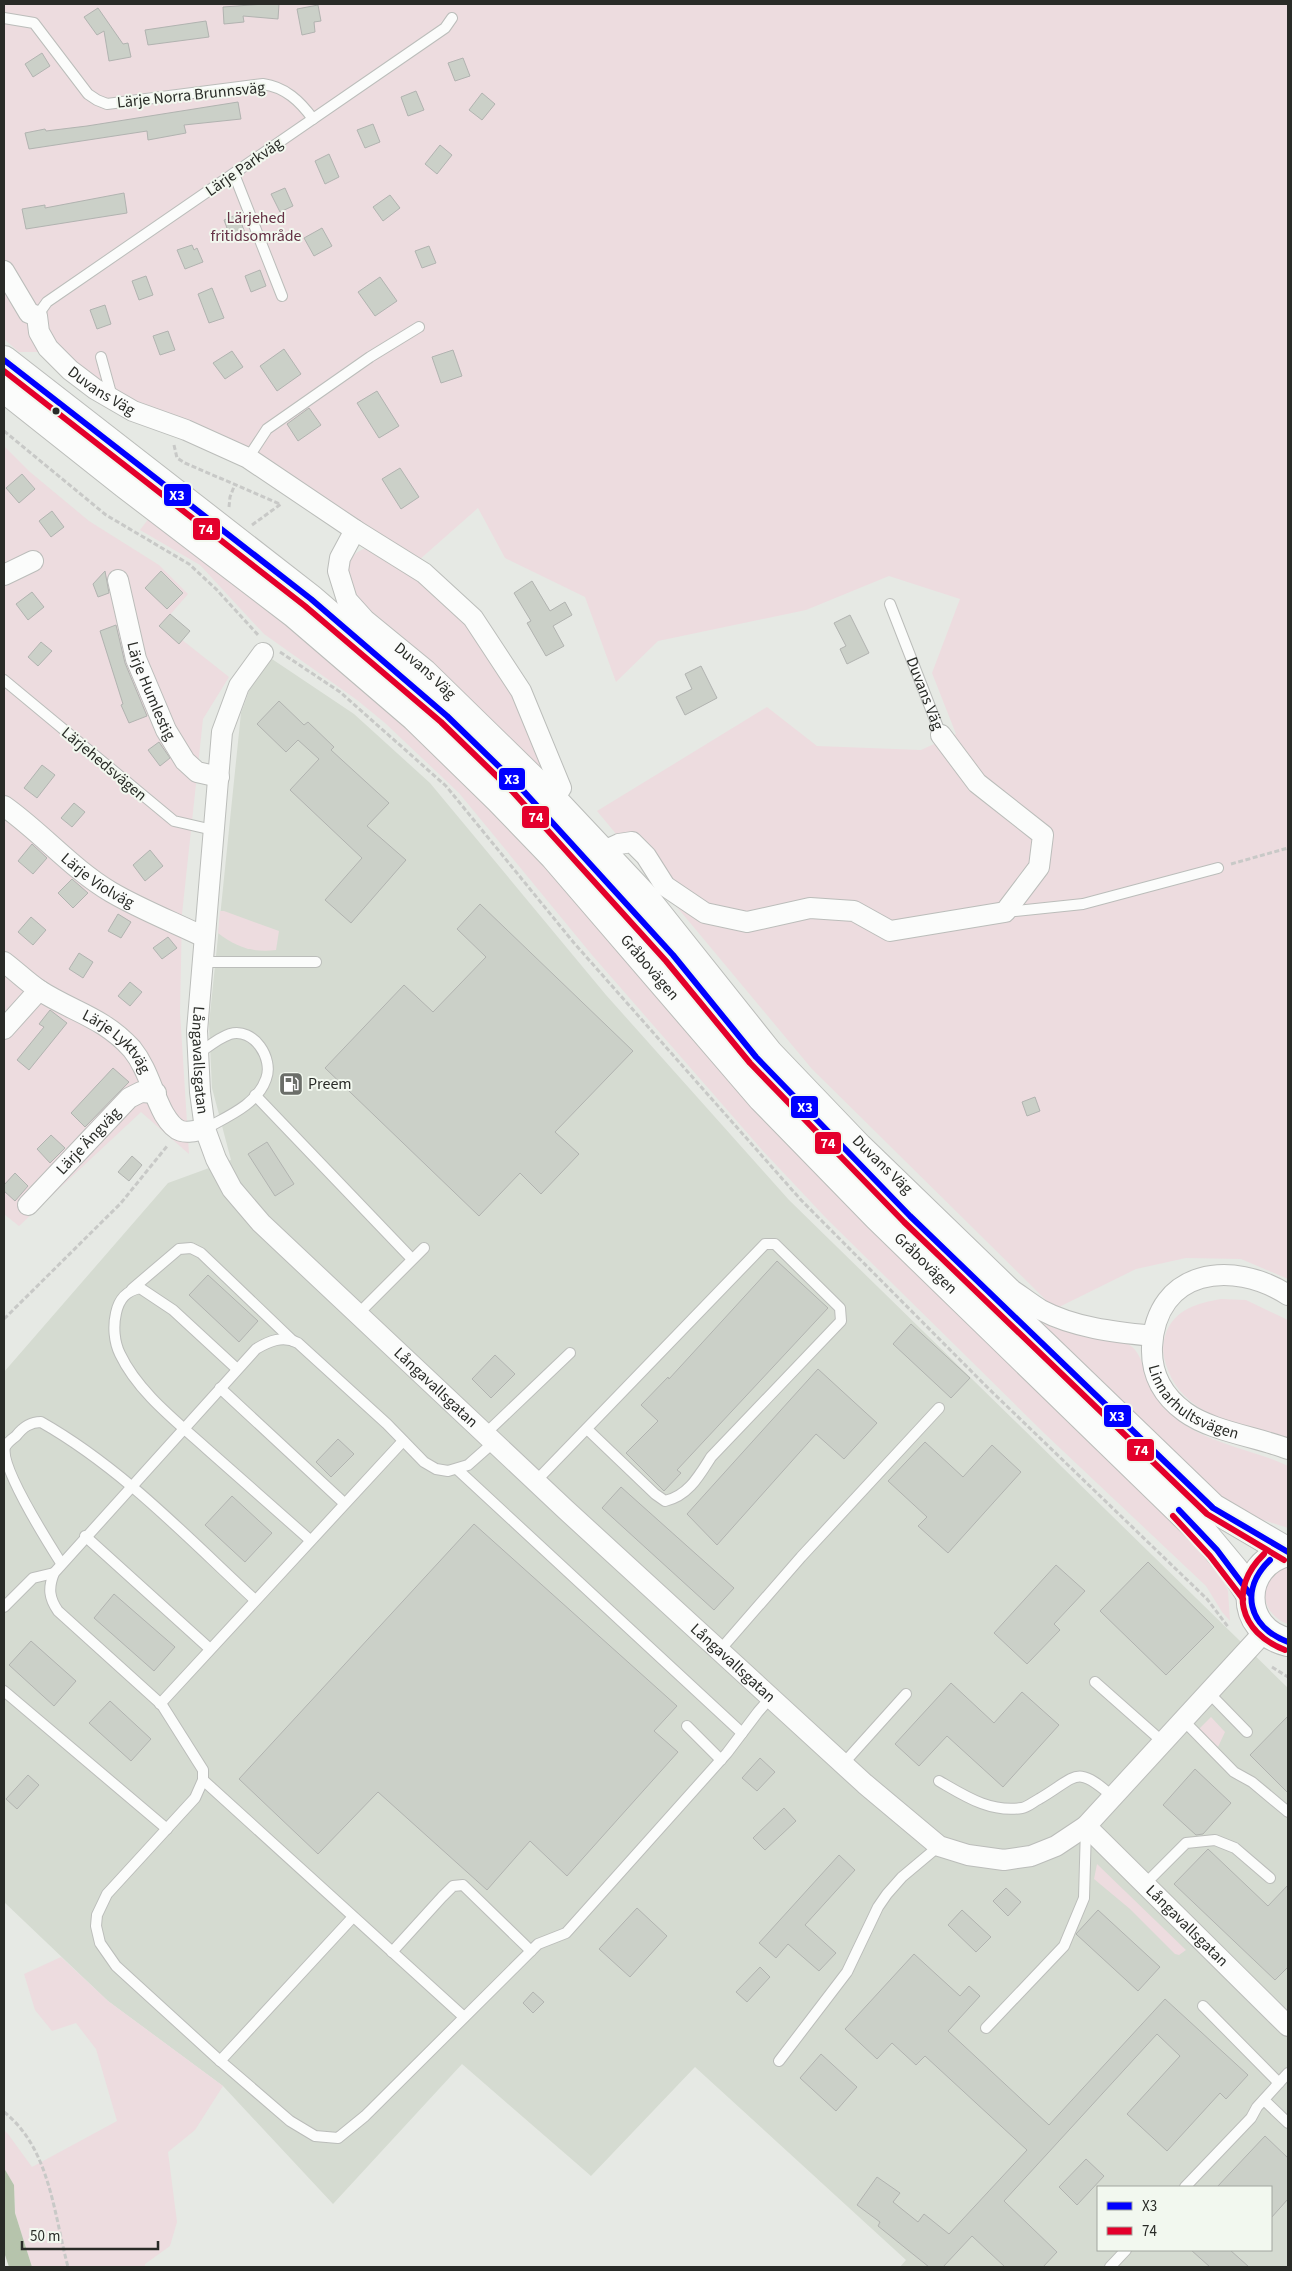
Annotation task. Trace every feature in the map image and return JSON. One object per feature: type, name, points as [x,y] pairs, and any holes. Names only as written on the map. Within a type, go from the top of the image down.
[{"type":"main road","name":"Gråbovägen","points":[[4,360],[311,599],[447,716],[518,785],[674,955],[756,1057],[910,1216],[1213,1508],[1288,1552]]},
{"type":"main road","name":"Gråbovägen","points":[[4,388],[125,484],[295,614],[422,724],[554,856],[762,1098],[878,1217],[1205,1535],[1235,1571],[1250,1594]]},
{"type":"main road","name":"Gråbovägen","points":[[1277,1636],[1254,1614],[1250,1594],[1251,1586],[1259,1570],[1272,1558],[1288,1552]]},
{"type":"street","points":[[4,271],[28,313],[37,316]]},
{"type":"street","name":"Duvans Väg","points":[[37,316],[39,332],[48,348],[70,370],[95,390],[133,411],[248,458],[355,530],[424,573],[473,618],[521,691],[561,788],[555,796]]},
{"type":"street","name":"Duvans Väg","points":[[355,530],[340,558],[338,571],[347,600],[365,620],[426,670],[555,796],[647,894],[772,1051],[861,1144],[1012,1290],[1040,1309],[1073,1322],[1106,1330],[1153,1336]]},
{"type":"street","points":[[4,574],[33,561]]},
{"type":"street","name":"Lärje Humlestig","points":[[118,580],[136,659],[166,730],[185,761],[197,772],[219,777]]},
{"type":"street","name":"Långavallsgatan","points":[[266,646],[239,686],[222,732],[196,1031],[205,1129],[216,1159],[232,1189],[262,1223],[536,1481],[843,1764],[939,1846],[968,1855],[1004,1860],[1031,1856],[1056,1846],[1086,1826],[1209,1694],[1277,1636]]},
{"type":"street","name":"Duvans Väg","points":[[941,736],[977,783],[1043,835],[1039,867],[1005,912]]},
{"type":"street","name":"Lärje Violväg","points":[[4,806],[20,817],[82,871],[111,892],[204,937]]},
{"type":"street","points":[[606,850],[618,844],[632,842],[646,856],[665,886],[705,913],[747,922],[810,908],[854,911],[890,931],[1005,912]]},
{"type":"street","name":"Lärje Lyktväg","points":[[4,962],[39,990],[108,1026],[132,1050],[149,1075],[162,1109],[171,1126],[180,1131]]},
{"type":"street","points":[[4,1029],[39,990]]},
{"type":"street","name":"Lärje Ängväg","points":[[28,1205],[129,1098],[140,1092],[156,1093]]},
{"type":"street","points":[[180,1131],[189,1132],[205,1129]]},
{"type":"street","name":"Linnarhultsvägen","points":[[1288,1295],[1258,1280],[1235,1274],[1213,1276],[1194,1281],[1181,1287],[1166,1302],[1157,1319],[1152,1352],[1155,1376],[1169,1398],[1184,1412],[1202,1422],[1262,1439],[1288,1449]]},
{"type":"street","name":"Långavallsgatan","points":[[1086,1826],[1288,2026]]},
{"type":"lane","name":"Lärje Norra Brunnsväg","points":[[4,18],[34,23],[88,94],[107,104],[263,84],[274,86],[289,94],[313,119]]},
{"type":"lane","name":"Lärje Parkväg","points":[[37,316],[47,302],[445,28],[452,18]]},
{"type":"lane","points":[[234,174],[282,296]]},
{"type":"lane","points":[[248,458],[267,429],[370,357],[418,327]]},
{"type":"lane","points":[[101,357],[113,400]]},
{"type":"lane","name":"Duvans Väg","points":[[890,604],[941,736]]},
{"type":"lane","name":"Lärjehedsvägen","points":[[4,680],[174,821],[213,830]]},
{"type":"lane","points":[[1005,912],[1083,904],[1218,868]]},
{"type":"lane","points":[[202,962],[316,962]]},
{"type":"lane","points":[[198,1054],[216,1041],[232,1034],[244,1035],[257,1042],[264,1053],[268,1068],[266,1080],[240,1109],[205,1129]]},
{"type":"lane","points":[[255,1094],[412,1259]]},
{"type":"lane","points":[[536,1481],[765,1244],[775,1244],[840,1308],[841,1321],[710,1457],[699,1476],[686,1491],[676,1498],[665,1501],[655,1494],[587,1429]]},
{"type":"lane","points":[[310,1540],[183,1428],[140,1386],[119,1353],[115,1340],[115,1316],[118,1303],[125,1294],[179,1250],[191,1248],[201,1254],[293,1341],[313,1356],[424,1462],[436,1469],[458,1470],[468,1465],[490,1438],[570,1353]]},
{"type":"lane","points":[[358,1314],[424,1248]]},
{"type":"lane","points":[[131,1290],[140,1288],[173,1310],[237,1369]]},
{"type":"lane","points":[[293,1341],[276,1340],[267,1342],[256,1349],[85,1536],[54,1573],[49,1588],[52,1602],[58,1611],[160,1704],[203,1770],[203,1780],[196,1798],[107,1894],[97,1915],[97,1933],[100,1944],[116,1966],[220,2061],[290,2121],[315,2136],[338,2138],[365,2116],[530,1951],[538,1944],[566,1933],[721,1760],[771,1697]]},
{"type":"lane","points":[[220,1388],[344,1503]]},
{"type":"lane","points":[[720,1650],[801,1557],[940,1408]]},
{"type":"lane","points":[[62,1564],[13,1484],[4,1458],[5,1448],[29,1424],[41,1422],[98,1457],[131,1485],[255,1600]]},
{"type":"lane","points":[[160,1704],[403,1441]]},
{"type":"lane","points":[[458,1470],[742,1733]]},
{"type":"lane","points":[[85,1536],[210,1649]]},
{"type":"lane","points":[[4,1607],[33,1578],[54,1573]]},
{"type":"lane","points":[[1095,1682],[1164,1743]]},
{"type":"lane","points":[[4,1691],[167,1829]]},
{"type":"lane","points":[[843,1764],[906,1694]]},
{"type":"lane","points":[[1209,1694],[1247,1732]]},
{"type":"lane","points":[[1184,1721],[1234,1772],[1252,1782],[1288,1812]]},
{"type":"lane","points":[[687,1726],[721,1760]]},
{"type":"lane","points":[[939,1781],[983,1804],[1001,1809],[1024,1808],[1069,1778],[1081,1775],[1095,1780],[1113,1797]]},
{"type":"lane","points":[[203,1780],[464,2017]]},
{"type":"lane","points":[[986,2028],[1064,1946],[1084,1898],[1086,1826]]},
{"type":"lane","points":[[1145,1884],[1186,1843],[1215,1840],[1235,1848],[1270,1878]]},
{"type":"lane","points":[[780,2061],[847,1972],[878,1907],[887,1894],[902,1877],[939,1846]]},
{"type":"lane","points":[[392,1952],[447,1891],[453,1886],[463,1885],[530,1951]]},
{"type":"lane","points":[[220,2061],[353,1917]]},
{"type":"lane","points":[[1203,2006],[1279,2083]]},
{"type":"lane","points":[[1187,2186],[1251,2118],[1288,2073]]},
{"type":"lane","points":[[1264,2100],[1288,2123]]},
{"type":"lane","points":[[1110,2267],[1125,2251]]},
{"type":"path","points":[[173,426],[177,458],[280,504]]},
{"type":"path","points":[[4,431],[106,515],[189,564],[216,589],[266,646],[340,692],[446,786],[574,943],[800,1200],[988,1388],[1207,1599],[1229,1628]]},
{"type":"path","points":[[230,498],[235,484]]},
{"type":"path","points":[[250,526],[280,504],[302,494]]},
{"type":"path","points":[[1218,868],[1288,848]]},
{"type":"path","points":[[4,1319],[121,1203],[180,1131]]},
{"type":"path","points":[[1272,1668],[1288,1677]]},
{"type":"path","points":[[4,2112],[12,2118],[35,2151],[47,2180],[68,2267]]},
{"type":"shaded area","points":[[263,653],[354,714],[430,783],[606,995],[789,1200],[1288,1688],[1288,2267],[900,2267],[906,2260],[695,2067],[591,2176],[462,2064],[333,2204],[223,2086],[108,2001],[4,1902],[4,1372],[168,1183],[231,1160],[212,1088],[209,1024],[241,713]]},
{"type":"shaded area","points":[[4,2168],[14,2185],[15,2213],[32,2267],[9,2267],[4,2252]]},
{"type":"green space","name":"Lärjehed fritidsområde","points":[[4,4],[1288,4],[1288,1279],[1241,1259],[1186,1258],[1136,1269],[1055,1309],[812,1069],[597,811],[767,707],[817,746],[921,750],[956,734],[932,673],[960,599],[889,576],[806,610],[658,641],[616,682],[585,597],[505,558],[478,508],[410,568],[442,595],[501,669],[551,778],[359,605],[350,581],[349,565],[357,553],[366,548],[248,466],[101,401],[38,352],[19,352],[4,339]]},
{"type":"green space","points":[[4,446],[30,472],[89,521],[159,565],[188,594],[162,624],[229,677],[203,719],[182,914],[180,1012],[189,1154],[141,1112],[19,1226],[4,1214]]},
{"type":"green space","points":[[152,517],[347,672],[396,716],[495,812],[1046,1395],[1215,1565],[1228,1591],[1230,1621],[1222,1612],[1206,1586],[1044,1433],[826,1218],[763,1151],[592,955],[459,793],[385,723],[357,700],[264,634],[200,565],[140,530],[149,518]]},
{"type":"green space","points":[[220,911],[279,931],[276,950],[252,950],[225,938],[218,933]]},
{"type":"green space","points":[[1221,1299],[1246,1300],[1288,1320],[1288,1441],[1236,1425],[1202,1409],[1188,1399],[1176,1386],[1168,1370],[1164,1356],[1164,1338],[1175,1318],[1196,1305]]},
{"type":"green space","points":[[1033,1319],[1073,1333],[1107,1336],[1124,1341],[1139,1356],[1158,1400],[1186,1426],[1218,1441],[1288,1466],[1288,1528],[1257,1518],[1223,1500]]},
{"type":"green space","points":[[1288,1565],[1288,1624],[1280,1620],[1269,1609],[1265,1595],[1266,1587],[1274,1573]]},
{"type":"green space","points":[[1211,1717],[1225,1732],[1218,1747],[1199,1729]]},
{"type":"green space","points":[[1097,1864],[1186,1950],[1179,1955],[1175,1954],[1130,1909],[1094,1879]]},
{"type":"green space","points":[[61,1957],[108,2001],[223,2086],[195,2130],[168,2152],[177,2222],[170,2246],[145,2264],[145,2267],[32,2267],[15,2213],[14,2185],[4,2168],[4,2130],[32,2167],[117,2121],[96,2049],[76,2023],[52,2031],[35,2010],[24,1974]]},
{"type":"building","points":[[279,4],[278,19],[243,16],[244,22],[224,24],[223,7]]},
{"type":"building","points":[[318,5],[321,21],[314,22],[315,32],[302,35],[297,9]]},
{"type":"building","points":[[98,8],[123,44],[128,43],[131,57],[109,61],[104,31],[97,35],[84,17]]},
{"type":"building","points":[[206,21],[209,37],[148,45],[145,30]]},
{"type":"building","points":[[42,53],[50,66],[33,77],[25,64]]},
{"type":"building","points":[[463,58],[470,76],[455,81],[448,63]]},
{"type":"building","points":[[416,91],[424,110],[408,116],[401,97]]},
{"type":"building","points":[[482,93],[495,104],[482,120],[469,110]]},
{"type":"building","points":[[238,102],[241,119],[184,125],[186,133],[148,140],[147,131],[29,149],[25,133],[45,129],[46,131],[87,126]]},
{"type":"building","points":[[373,124],[380,142],[365,148],[357,130]]},
{"type":"building","points":[[440,145],[452,155],[437,174],[425,164]]},
{"type":"building","points":[[329,154],[339,177],[325,184],[315,161]]},
{"type":"building","points":[[285,188],[293,206],[280,212],[271,194]]},
{"type":"building","points":[[124,193],[127,213],[26,229],[22,209],[45,205],[45,208]]},
{"type":"building","points":[[390,195],[400,208],[383,221],[373,207]]},
{"type":"building","points":[[238,214],[245,233],[231,239],[224,220]]},
{"type":"building","points":[[322,228],[332,246],[314,256],[304,238]]},
{"type":"building","points":[[192,245],[194,250],[197,248],[203,262],[185,269],[177,250]]},
{"type":"building","points":[[429,246],[436,263],[422,268],[415,251]]},
{"type":"building","points":[[260,270],[266,286],[251,292],[245,276]]},
{"type":"building","points":[[146,276],[153,295],[139,300],[132,281]]},
{"type":"building","points":[[380,277],[397,301],[375,316],[358,292]]},
{"type":"building","points":[[212,288],[224,318],[209,323],[198,294]]},
{"type":"building","points":[[105,305],[111,324],[97,329],[90,310]]},
{"type":"building","points":[[168,331],[175,350],[160,355],[153,336]]},
{"type":"building","points":[[284,349],[301,374],[277,391],[260,366]]},
{"type":"building","points":[[453,350],[462,376],[441,383],[432,357]]},
{"type":"building","points":[[232,351],[243,367],[225,379],[213,363]]},
{"type":"building","points":[[377,391],[399,426],[379,438],[357,403]]},
{"type":"building","points":[[309,408],[321,425],[298,441],[287,424]]},
{"type":"building","points":[[400,468],[419,497],[401,509],[382,479]]},
{"type":"building","points":[[22,474],[35,489],[19,503],[6,488]]},
{"type":"building","points":[[52,511],[64,527],[51,537],[39,521]]},
{"type":"building","points":[[105,571],[109,593],[98,597],[93,584]]},
{"type":"building","points":[[161,571],[183,593],[167,609],[145,588]]},
{"type":"building","points":[[532,581],[550,611],[565,602],[572,615],[553,626],[564,646],[546,656],[527,623],[531,621],[514,593]]},
{"type":"building","points":[[32,592],[44,607],[28,620],[16,604]]},
{"type":"building","points":[[170,614],[190,631],[179,644],[159,626]]},
{"type":"building","points":[[850,615],[869,653],[847,664],[840,649],[846,646],[834,623]]},
{"type":"building","points":[[116,625],[125,663],[147,716],[129,723],[121,705],[123,704],[100,631]]},
{"type":"building","points":[[41,642],[52,651],[38,666],[28,657]]},
{"type":"building","points":[[701,666],[717,698],[685,715],[676,697],[692,689],[685,674]]},
{"type":"building","points":[[279,701],[304,725],[308,722],[334,747],[331,750],[389,803],[367,826],[406,860],[351,923],[325,900],[362,858],[290,790],[319,759],[298,740],[286,752],[257,724]]},
{"type":"building","points":[[159,742],[170,758],[160,766],[148,750]]},
{"type":"building","points":[[42,765],[55,775],[37,798],[24,788]]},
{"type":"building","points":[[74,803],[85,812],[72,827],[61,818]]},
{"type":"building","points":[[32,844],[47,858],[33,874],[18,861]]},
{"type":"building","points":[[150,850],[163,866],[145,881],[133,865]]},
{"type":"building","points":[[72,879],[88,893],[73,908],[58,893]]},
{"type":"building","points":[[480,904],[633,1051],[555,1132],[579,1154],[541,1194],[520,1173],[479,1216],[325,1068],[404,985],[433,1012],[486,957],[457,929]]},
{"type":"building","points":[[118,914],[131,922],[121,938],[108,931]]},
{"type":"building","points":[[31,917],[46,930],[33,945],[18,932]]},
{"type":"building","points":[[168,937],[177,948],[162,959],[153,948]]},
{"type":"building","points":[[79,953],[93,962],[83,978],[69,969]]},
{"type":"building","points":[[130,982],[142,992],[130,1006],[118,996]]},
{"type":"building","points":[[50,1010],[67,1023],[29,1070],[17,1060],[44,1027],[39,1024]]},
{"type":"building","points":[[113,1068],[129,1082],[85,1127],[71,1113]]},
{"type":"building","points":[[1035,1097],[1040,1111],[1027,1116],[1022,1102]]},
{"type":"building","points":[[51,1135],[65,1148],[50,1163],[37,1149]]},
{"type":"building","points":[[267,1142],[294,1184],[275,1196],[248,1154]]},
{"type":"building","points":[[132,1156],[142,1165],[129,1181],[118,1172]]},
{"type":"building","points":[[15,1173],[28,1186],[15,1201],[4,1191],[4,1185]]},
{"type":"building","points":[[777,1261],[828,1308],[677,1470],[681,1473],[664,1491],[626,1453],[658,1421],[641,1405],[668,1377],[669,1379]]},
{"type":"building","points":[[208,1275],[258,1321],[239,1342],[189,1295]]},
{"type":"building","points":[[911,1324],[970,1378],[951,1398],[893,1344]]},
{"type":"building","points":[[495,1355],[515,1374],[491,1398],[472,1379]]},
{"type":"building","points":[[818,1369],[877,1423],[844,1459],[816,1434],[717,1545],[687,1514]]},
{"type":"building","points":[[338,1439],[354,1454],[331,1477],[316,1462]]},
{"type":"building","points":[[925,1442],[963,1477],[992,1445],[1021,1472],[948,1553],[918,1526],[927,1517],[888,1481]]},
{"type":"building","points":[[621,1487],[734,1588],[714,1610],[602,1508]]},
{"type":"building","points":[[232,1496],[272,1533],[245,1562],[205,1525]]},
{"type":"building","points":[[474,1524],[677,1706],[654,1731],[678,1752],[567,1876],[530,1841],[487,1890],[378,1792],[318,1854],[239,1779]]},
{"type":"building","points":[[1148,1562],[1214,1627],[1166,1675],[1100,1611]]},
{"type":"building","points":[[1056,1565],[1085,1591],[1054,1624],[1060,1630],[1027,1664],[994,1633]]},
{"type":"building","points":[[114,1594],[175,1647],[154,1671],[94,1618]]},
{"type":"building","points":[[31,1641],[76,1681],[54,1706],[9,1665]]},
{"type":"building","points":[[951,1683],[994,1723],[1022,1692],[1059,1725],[1003,1787],[947,1736],[919,1766],[895,1744]]},
{"type":"building","points":[[110,1701],[151,1739],[131,1761],[89,1723]]},
{"type":"building","points":[[1288,1716],[1288,1793],[1250,1755]]},
{"type":"building","points":[[760,1758],[775,1772],[757,1791],[742,1778]]},
{"type":"building","points":[[1195,1769],[1231,1803],[1203,1834],[1196,1835],[1163,1805]]},
{"type":"building","points":[[28,1775],[39,1785],[17,1809],[6,1799]]},
{"type":"building","points":[[784,1808],[796,1821],[765,1850],[753,1838]]},
{"type":"building","points":[[1208,1849],[1268,1906],[1288,1885],[1288,1967],[1275,1980],[1174,1884]]},
{"type":"building","points":[[839,1855],[855,1870],[805,1925],[836,1953],[819,1971],[788,1944],[776,1958],[759,1943]]},
{"type":"building","points":[[1006,1888],[1021,1902],[1008,1916],[993,1901]]},
{"type":"building","points":[[637,1908],[667,1936],[630,1977],[599,1949]]},
{"type":"building","points":[[962,1910],[991,1937],[976,1952],[948,1925]]},
{"type":"building","points":[[1098,1910],[1160,1967],[1138,1991],[1076,1934]]},
{"type":"building","points":[[914,1954],[960,1996],[969,1986],[980,1996],[948,2031],[1049,2125],[1165,1999],[1248,2075],[1226,2099],[1220,2093],[1167,2151],[1127,2114],[1180,2056],[1157,2034],[1004,2201],[1057,2252],[1043,2267],[1005,2267],[972,2236],[943,2267],[929,2267],[878,2226],[880,2222],[857,2205],[877,2177],[900,2193],[893,2202],[918,2222],[924,2214],[949,2234],[1027,2150],[925,2056],[916,2065],[892,2043],[877,2059],[845,2029]]},
{"type":"building","points":[[760,1967],[770,1977],[747,2002],[736,1992]]},
{"type":"building","points":[[533,1992],[544,2002],[533,2013],[523,2003]]},
{"type":"building","points":[[821,2054],[857,2087],[836,2111],[800,2078]]},
{"type":"building","points":[[1265,2136],[1288,2158],[1288,2199],[1272,2217],[1272,2186],[1218,2186]]},
{"type":"building","points":[[1086,2159],[1104,2176],[1077,2205],[1059,2187]]},
{"type":"building","points":[[1192,2251],[1231,2251],[1249,2267],[1210,2267]]},
{"type":"transit line","name":"X3","points":[[4,360],[311,599],[447,716],[518,785],[673,955],[756,1057],[910,1216],[1213,1508],[1288,1552]]},
{"type":"transit line","name":"74","points":[[4,371],[305,606],[441,722],[512,791],[666,961],[750,1063],[904,1222],[1207,1514],[1284,1560]]},
{"type":"transit line","name":"X3","points":[[1179,1510],[1217,1550],[1250,1594]]},
{"type":"transit line","name":"74","points":[[1173,1516],[1210,1556],[1243,1599]]},
{"type":"transit line","name":"74","points":[[1264,1554],[1253,1567],[1246,1581],[1243,1595],[1244,1608],[1249,1621],[1257,1632],[1269,1642],[1285,1650]]},
{"type":"transit line","name":"X3","points":[[1270,1560],[1254,1583],[1252,1607],[1264,1627],[1288,1642]]},
{"type":"place","name":"Preem","points":[[291,1084]]}]
